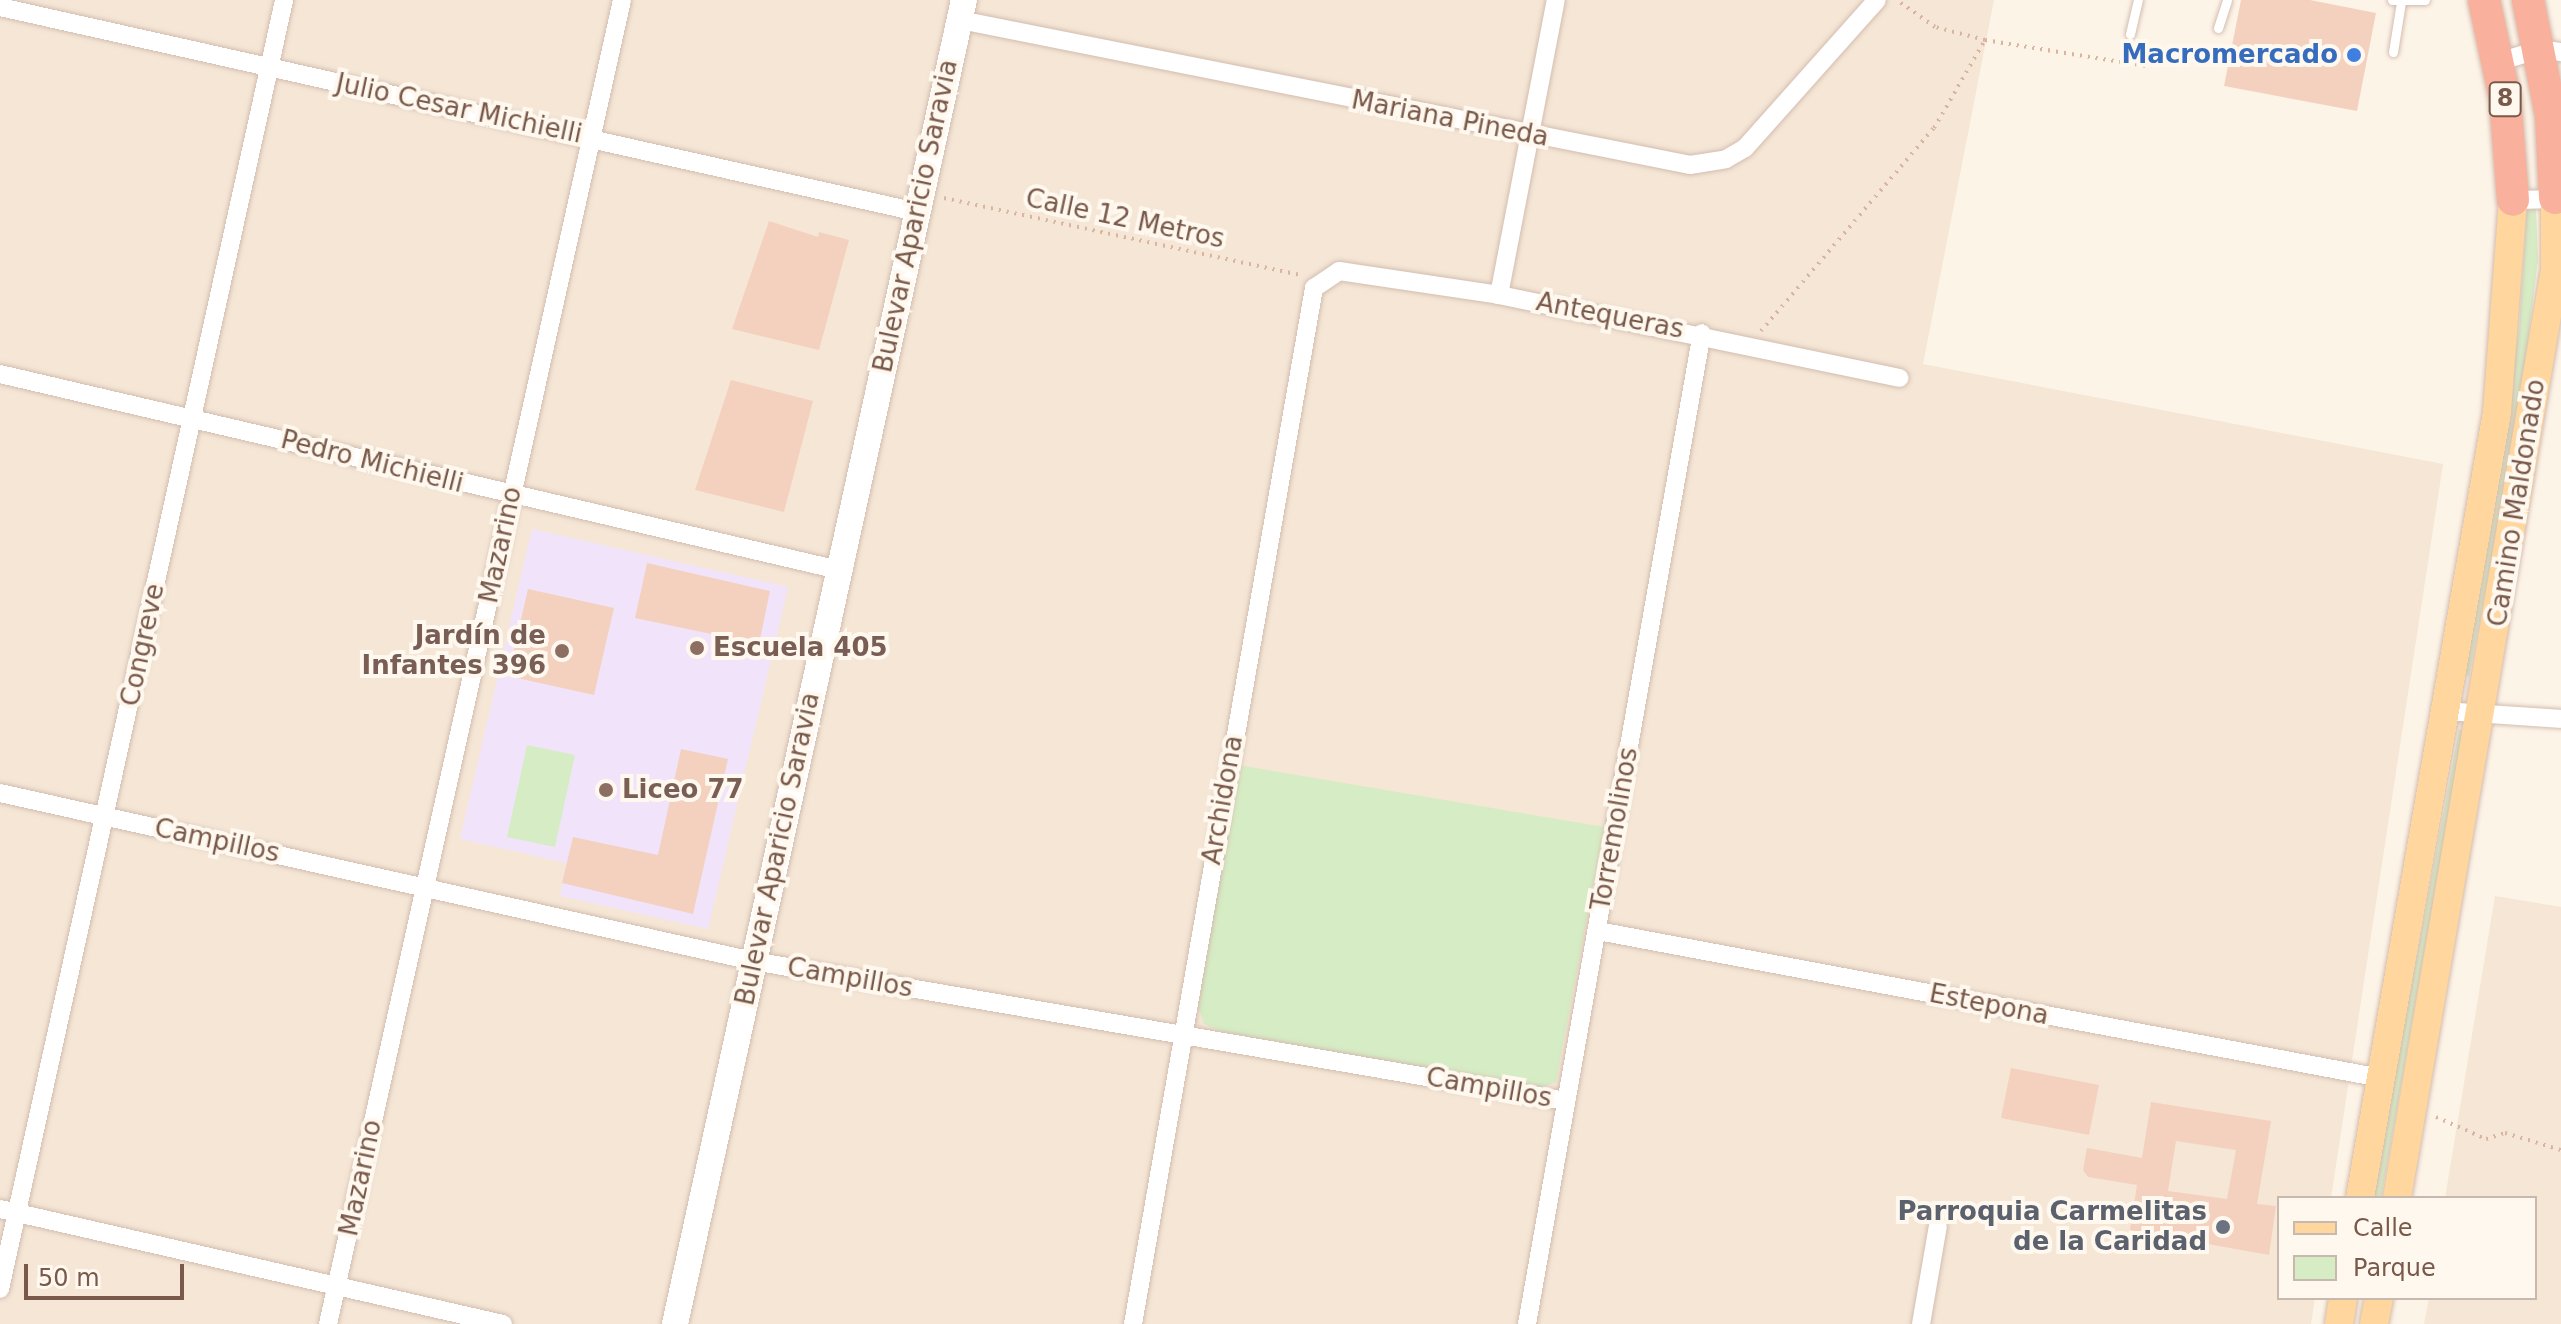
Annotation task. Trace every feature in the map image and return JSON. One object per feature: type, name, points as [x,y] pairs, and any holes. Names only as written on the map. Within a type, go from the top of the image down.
[{"type":"highway","name":"8","points":[[2484,0],[2498,62],[2513,200]]},
{"type":"highway","name":"8","points":[[2528,0],[2551,51],[2558,198]]},
{"type":"main road","name":"Camino Maldonado","points":[[2397,1196],[2555,269],[2558,198]]},
{"type":"main road","name":"Camino Maldonado","points":[[2360,1196],[2497,412],[2513,200]]},
{"type":"main road","points":[[2339,1324],[2343,1300]]},
{"type":"main road","points":[[2374,1324],[2379,1300]]},
{"type":"street","name":"Congreve","points":[[0,1289],[8,1210],[107,816],[284,0]]},
{"type":"street","name":"Mazarino","points":[[328,1324],[622,0]]},
{"type":"street","points":[[1499,295],[1527,135],[1556,0]]},
{"type":"street","name":"Mariana Pineda","points":[[962,10],[1527,135],[1690,165],[1726,159],[1754,138],[1877,0]]},
{"type":"street","name":"Julio Cesar Michielli","points":[[0,7],[269,69],[919,202]]},
{"type":"street","name":"Bulevar Aparicio Saravia","points":[[675,1324],[962,10]]},
{"type":"street","points":[[2498,62],[2551,51]]},
{"type":"street","points":[[2513,200],[2558,198]]},
{"type":"street","name":"Antequeras","points":[[1321,279],[1339,271],[1499,295],[1756,344],[1899,378]]},
{"type":"street","name":"Archidona","points":[[1133,1324],[1309,300],[1321,279]]},
{"type":"street","name":"Torremolinos","points":[[1527,1324],[1702,333]]},
{"type":"street","name":"Pedro Michielli","points":[[0,374],[511,496],[839,570]]},
{"type":"street","points":[[2444,711],[2561,719]]},
{"type":"street","name":"Campillos","points":[[0,793],[753,961],[1566,1101]]},
{"type":"street","name":"Estepona","points":[[1598,931],[2381,1078]]},
{"type":"street","points":[[8,1210],[503,1324]]},
{"type":"street","points":[[1921,1324],[1938,1226]]},
{"type":"lane","points":[[2130,34],[2138,0]]},
{"type":"lane","points":[[2218,28],[2227,0]]},
{"type":"lane","points":[[2393,52],[2396,1],[2425,0]]},
{"type":"path","points":[[1898,0],[1935,27],[1985,40],[2151,67]]},
{"type":"path","points":[[1756,344],[1764,321],[1934,128],[1985,40]]},
{"type":"path","name":"Calle 12 Metros","points":[[919,202],[1321,279]]},
{"type":"path","points":[[2414,1107],[2486,1139],[2505,1133],[2561,1150]]},
{"type":"shaded area","points":[[0,0],[1994,0],[1923,364],[2443,464],[2331,1196],[2277,1196],[2277,1300],[2315,1300],[2311,1324],[0,1324]]},
{"type":"shaded area","points":[[532,529],[788,587],[708,929],[560,896],[566,863],[460,839]]},
{"type":"shaded area","points":[[2495,896],[2561,907],[2561,1324],[2424,1324],[2429,1300],[2537,1300],[2537,1196],[2445,1196]]},
{"type":"green space","points":[[2536,208],[2538,260],[2517,426],[2469,677],[2465,673],[2519,329],[2527,210]]},
{"type":"green space","points":[[2459,729],[2463,732],[2381,1196],[2372,1196]]},
{"type":"green space","points":[[527,745],[575,755],[555,847],[507,837]]},
{"type":"green space","points":[[1238,765],[1604,827],[1556,1082],[1537,1089],[1223,1032],[1204,1024],[1196,1001]]},
{"type":"building","points":[[2241,0],[2310,0],[2376,13],[2357,111],[2224,86]]},
{"type":"building","points":[[769,221],[818,237],[819,232],[849,240],[819,350],[732,329]]},
{"type":"building","points":[[731,380],[813,401],[784,512],[695,490]]},
{"type":"building","points":[[647,563],[770,591],[759,644],[635,618]]},
{"type":"building","points":[[528,589],[614,608],[594,695],[508,676]]},
{"type":"building","points":[[681,749],[728,759],[693,914],[562,883],[573,837],[658,855]]},
{"type":"building","points":[[2011,1068],[2099,1085],[2089,1135],[2001,1118]]},
{"type":"building","points":[[2151,1102],[2271,1121],[2257,1204],[2276,1206],[2269,1255],[2130,1230],[2137,1185],[2088,1177],[2083,1170],[2087,1148],[2142,1158]],"holes":[[[2176,1141],[2236,1150],[2227,1199],[2168,1191]]]},
{"type":"place","name":"Macromercado","points":[[2354,55]]},
{"type":"place","name":"Escuela 405","points":[[697,648]]},
{"type":"place","name":"Jardín de Infantes 396","points":[[562,651]]},
{"type":"place","name":"Liceo 77","points":[[606,790]]},
{"type":"place","name":"Parroquia Carmelitas de la Caridad","points":[[2223,1227]]}]
